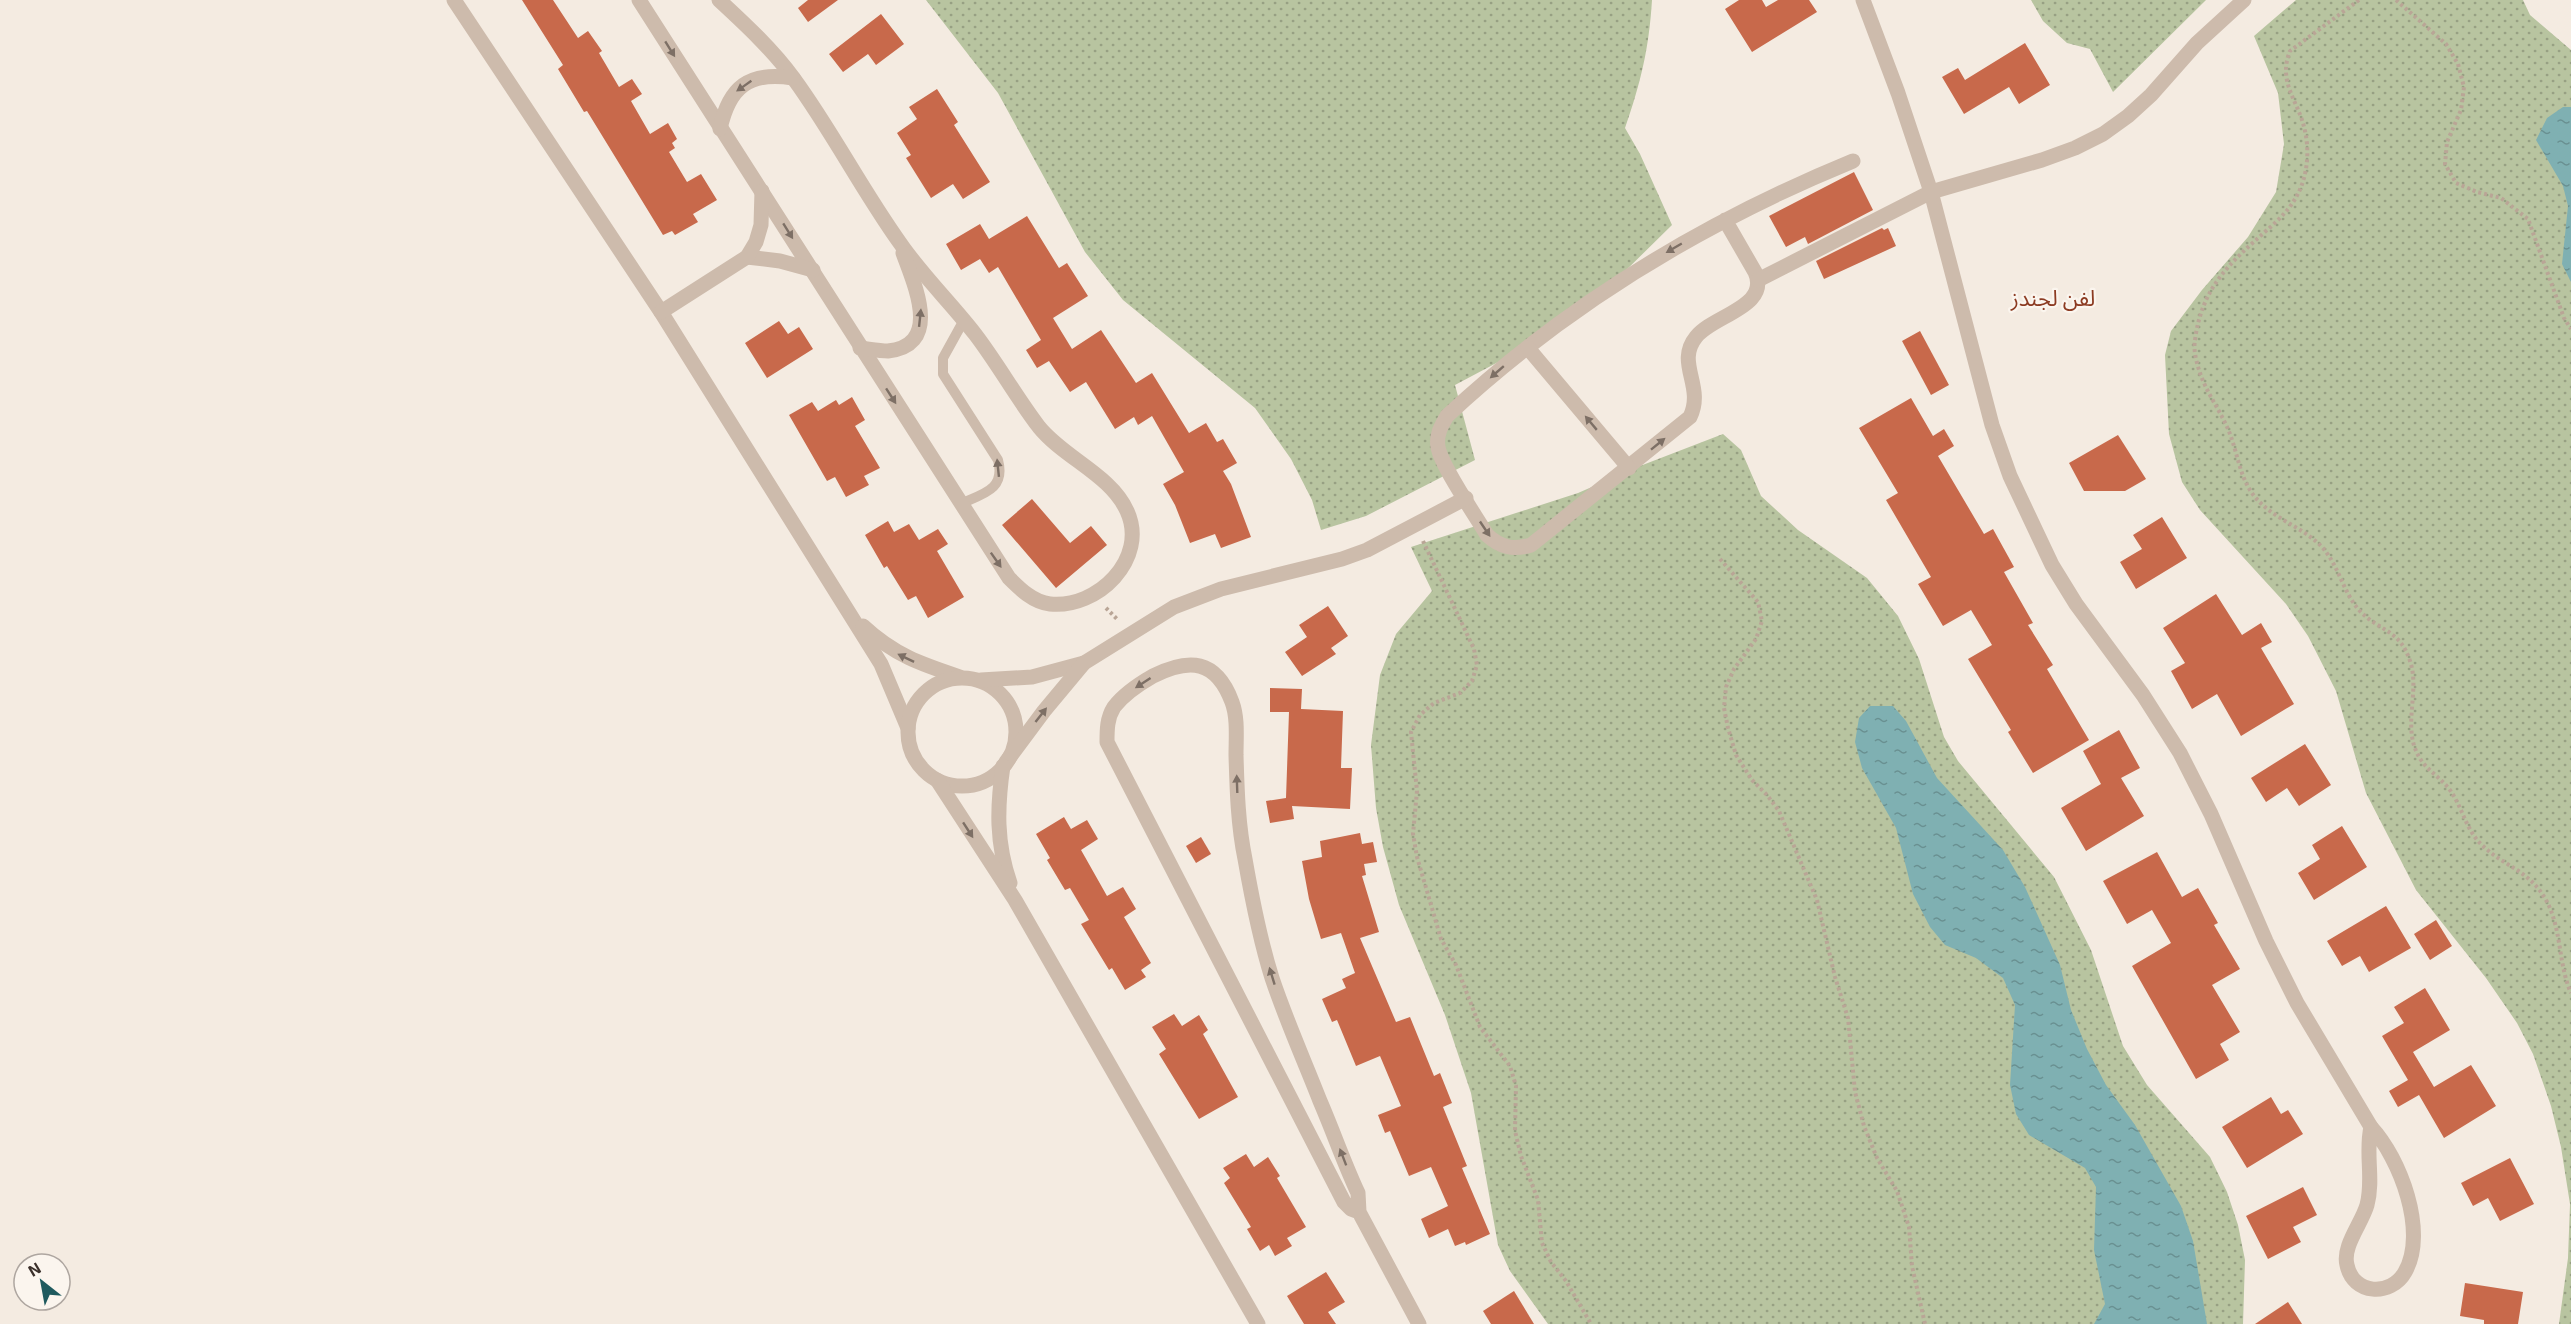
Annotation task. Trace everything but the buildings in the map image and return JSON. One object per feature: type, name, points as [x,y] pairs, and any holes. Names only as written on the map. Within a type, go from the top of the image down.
[{"type":"street","points":[[454,0],[661,312],[881,664],[908,728]]},
{"type":"street","points":[[639,0],[1002,568],[1026,594],[1048,604],[1072,604],[1094,594],[1123,568],[1130,550],[1132,531],[1128,512],[1119,496],[1058,447],[1042,430],[964,320],[900,243],[793,78],[719,0]]},
{"type":"street","points":[[1863,0],[1898,93],[1931,192],[1992,425],[2010,476],[2032,524],[2076,604],[2143,696],[2180,753],[2211,814],[2236,878],[2297,1003],[2371,1127],[2387,1146],[2402,1177],[2412,1221],[2411,1261],[2397,1282],[2387,1288],[2375,1290],[2364,1287],[2354,1280],[2346,1262],[2346,1252],[2364,1217],[2369,1197],[2371,1177],[2368,1147],[2371,1127]]},
{"type":"street","points":[[1758,280],[1931,192],[2042,160],[2103,134],[2151,95],[2197,43],[2244,0]]},
{"type":"street","points":[[720,129],[729,100],[749,81],[762,76],[793,78]]},
{"type":"street","points":[[1725,220],[1758,280],[1759,289],[1755,297],[1711,323],[1693,340],[1688,364],[1696,397],[1690,417],[1539,539],[1522,548],[1512,548],[1494,542],[1487,535],[1442,459],[1438,448],[1441,425],[1458,406],[1528,348],[1613,286],[1725,220],[1853,161]]},
{"type":"street","points":[[661,312],[747,257],[756,242],[761,225],[762,190]]},
{"type":"street","points":[[860,348],[886,351],[898,349],[909,343],[917,334],[921,323],[919,299],[900,243]]},
{"type":"street","points":[[747,257],[780,261],[813,270]]},
{"type":"street","points":[[1528,348],[1629,468]]},
{"type":"street","points":[[848,612],[878,640],[901,656],[961,678],[978,680],[1032,677],[1084,663],[1174,608],[1221,589],[1342,560],[1416,526],[1466,498]]},
{"type":"street","points":[[937,780],[957,786],[968,786],[987,779],[1005,764],[1044,711],[1084,663]]},
{"type":"street","points":[[1359,1212],[1351,1209],[1344,1202],[1107,742],[1107,725],[1113,708],[1145,680],[1177,665],[1191,664],[1206,668],[1217,677],[1232,703],[1236,718],[1237,795],[1244,856],[1256,917],[1272,977],[1293,1036],[1358,1193],[1359,1212],[1419,1324]]},
{"type":"street","points":[[961,678],[947,680],[925,693],[910,715],[908,738],[915,758],[921,767],[937,780],[1015,900],[1258,1324]]},
{"type":"street","points":[[978,680],[994,688],[1011,709],[1015,736],[1005,764],[998,814],[1003,862],[1015,900]]},
{"type":"lane","points":[[960,504],[995,486],[1000,468],[998,460],[943,374],[943,358],[964,320]]},
{"type":"path","points":[[2359,0],[2300,41],[2290,51],[2284,64],[2285,78],[2305,129],[2308,159],[2301,187],[2287,212],[2230,264],[2211,288],[2199,315],[2194,345],[2200,374],[2230,433],[2244,478],[2255,497],[2271,512],[2309,536],[2322,548],[2333,561],[2360,611],[2395,636],[2404,648],[2411,663],[2413,679],[2410,719],[2412,742],[2421,761],[2450,790],[2462,810],[2469,829],[2482,845],[2517,868],[2534,883],[2547,901],[2555,922],[2571,993]]},
{"type":"path","points":[[2396,0],[2446,44],[2458,64],[2464,87],[2461,110],[2447,142],[2445,164],[2456,183],[2477,192],[2501,198],[2529,219],[2564,318],[2571,328]]},
{"type":"path","points":[[1416,526],[1474,649],[1477,665],[1472,681],[1460,693],[1427,709],[1420,715],[1411,732],[1416,790],[1413,834],[1417,857],[1441,939],[1456,965],[1480,1027],[1510,1066],[1516,1086],[1515,1131],[1521,1156],[1538,1200],[1542,1242],[1551,1262],[1566,1281],[1591,1324]]},
{"type":"path","points":[[1720,559],[1758,603],[1762,621],[1756,639],[1734,669],[1726,687],[1724,708],[1728,728],[1736,755],[1752,780],[1779,812],[1817,900],[1834,976],[1848,1018],[1855,1092],[1864,1125],[1877,1158],[1897,1191],[1908,1227],[1912,1266],[1925,1324]]},
{"type":"path","points":[[1094,594],[1131,634]]},
{"type":"green space","points":[[926,0],[1652,0],[1643,65],[1625,128],[1640,154],[1672,225],[1609,287],[1536,342],[1455,385],[1475,460],[1366,516],[1321,530],[1312,500],[1291,459],[1255,408],[1123,300],[1085,252],[998,93]]},
{"type":"green space","points":[[2031,0],[2206,0],[2113,92],[2090,49],[2067,43],[2043,21]]},
{"type":"green space","points":[[2296,0],[2523,0],[2530,15],[2571,50],[2571,1324],[2559,1324],[2568,1258],[2570,1204],[2561,1147],[2551,1106],[2533,1054],[2517,1023],[2486,978],[2416,890],[2366,793],[2336,691],[2308,636],[2286,604],[2200,510],[2182,482],[2169,434],[2165,355],[2171,331],[2202,290],[2248,237],[2276,192],[2284,144],[2278,93],[2254,36]]},
{"type":"green space","points":[[1723,434],[1741,450],[1761,496],[1798,530],[1867,578],[1898,616],[1919,659],[1944,737],[1958,761],[2054,877],[2091,950],[2123,1046],[2147,1085],[2210,1157],[2227,1192],[2238,1225],[2245,1260],[2243,1324],[1548,1324],[1510,1271],[1498,1245],[1471,1093],[1445,1015],[1399,905],[1383,847],[1376,808],[1371,745],[1380,675],[1396,634],[1432,591],[1411,547],[1578,493]]},
{"type":"water","points":[[2563,107],[2571,107],[2571,282],[2562,264],[2568,206],[2563,186],[2536,140],[2547,118]]},
{"type":"water","points":[[1870,706],[1893,706],[1906,721],[1937,778],[2003,850],[2025,887],[2060,965],[2071,1010],[2087,1049],[2106,1085],[2135,1125],[2181,1206],[2193,1241],[2207,1324],[2094,1324],[2105,1304],[2094,1250],[2096,1187],[2085,1168],[2029,1135],[2016,1114],[2010,1085],[2015,1005],[2003,978],[1976,958],[1945,945],[1930,927],[1913,894],[1896,828],[1862,768],[1855,742],[1859,718]]},
{"type":"district","name":"لفن لجندز","points":[[2053,298]]}]
